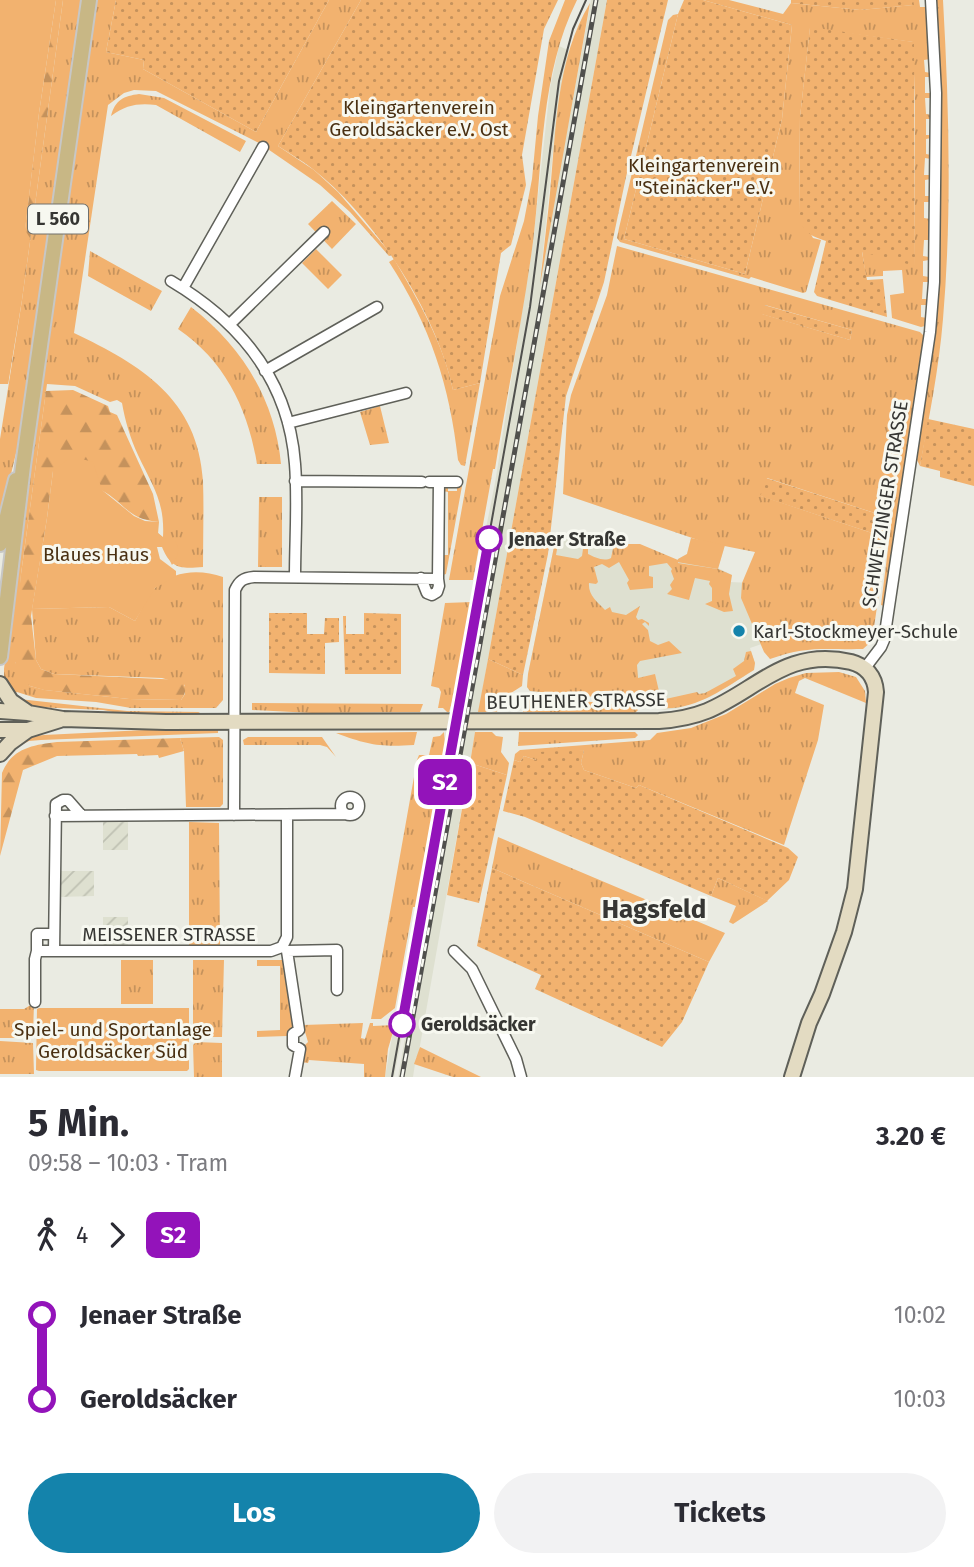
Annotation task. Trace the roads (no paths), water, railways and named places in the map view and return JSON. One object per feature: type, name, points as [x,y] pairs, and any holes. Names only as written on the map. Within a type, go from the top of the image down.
[{"type":"main road","name":"L 560","points":[[0,657],[23,466],[89,0]]},
{"type":"main road","name":"L 560","points":[[0,544],[15,482],[23,466]]},
{"type":"main road","name":"BEUTHENER STRASSE","points":[[0,711],[63,719],[234,722],[659,721],[707,711],[758,681],[795,664],[836,660],[865,668]]},
{"type":"main road","points":[[792,1077],[809,1023],[844,932],[855,889],[876,692],[873,677],[865,668]]},
{"type":"main road","points":[[0,684],[11,701],[28,713]]},
{"type":"main road","name":"BEUTHENER STRASSE","points":[[0,730],[28,730],[63,719]]},
{"type":"main road","points":[[0,754],[7,745],[28,730]]},
{"type":"street","name":"SCHWETZINGER STRASSE","points":[[865,668],[884,640],[930,332],[934,282],[936,105],[931,0]]},
{"type":"street","points":[[183,288],[263,147]]},
{"type":"street","points":[[230,324],[324,232]]},
{"type":"street","points":[[171,281],[230,324],[249,345],[279,395],[293,450],[295,577]]},
{"type":"street","points":[[265,371],[377,307]]},
{"type":"street","points":[[288,423],[406,393]]},
{"type":"street","points":[[295,481],[457,482]]},
{"type":"street","points":[[421,578],[425,591],[432,594],[439,589],[430,482]]},
{"type":"street","points":[[234,815],[234,590],[244,578],[438,579]]},
{"type":"street","points":[[54,934],[56,804],[63,800],[73,803],[82,816]]},
{"type":"street","points":[[55,816],[345,814]]},
{"type":"street","points":[[287,815],[285,949],[299,1030],[291,1039],[293,1045],[300,1049],[295,1077]]},
{"type":"street","name":"MEISSENER STRASSE","points":[[54,951],[54,934],[37,934],[37,951],[54,951],[271,951],[285,949],[337,950],[337,990]]},
{"type":"street","points":[[36,1002],[37,951]]},
{"type":"street","points":[[454,951],[472,969],[516,1059],[522,1077]]},
{"type":"tram line","points":[[392,1077],[530,307],[559,81],[573,29],[586,0]]},
{"type":"tram line","name":"S2","points":[[402,1024],[489,539]]},
{"type":"railway","points":[[402,1077],[596,0]]},
{"type":"place","name":"Jenaer Straße","points":[[489,539]]},
{"type":"place","name":"Karl-Stockmeyer-Schule","points":[[739,631]]},
{"type":"place","name":"Geroldsäcker","points":[[402,1024]]},
{"type":"district","name":"Hagsfeld","points":[[654,909]]},
{"type":"park label","name":"Kleingartenverein Geroldsäcker e.V. Ost","points":[[419,118]]},
{"type":"park label","name":"Kleingartenverein \"Steinäcker\" e.V.","points":[[704,176]]},
{"type":"park label","name":"Blaues Haus","points":[[96,554]]},
{"type":"park label","name":"Spiel- und Sportanlage Geroldsäcker Süd","points":[[113,1040]]}]
